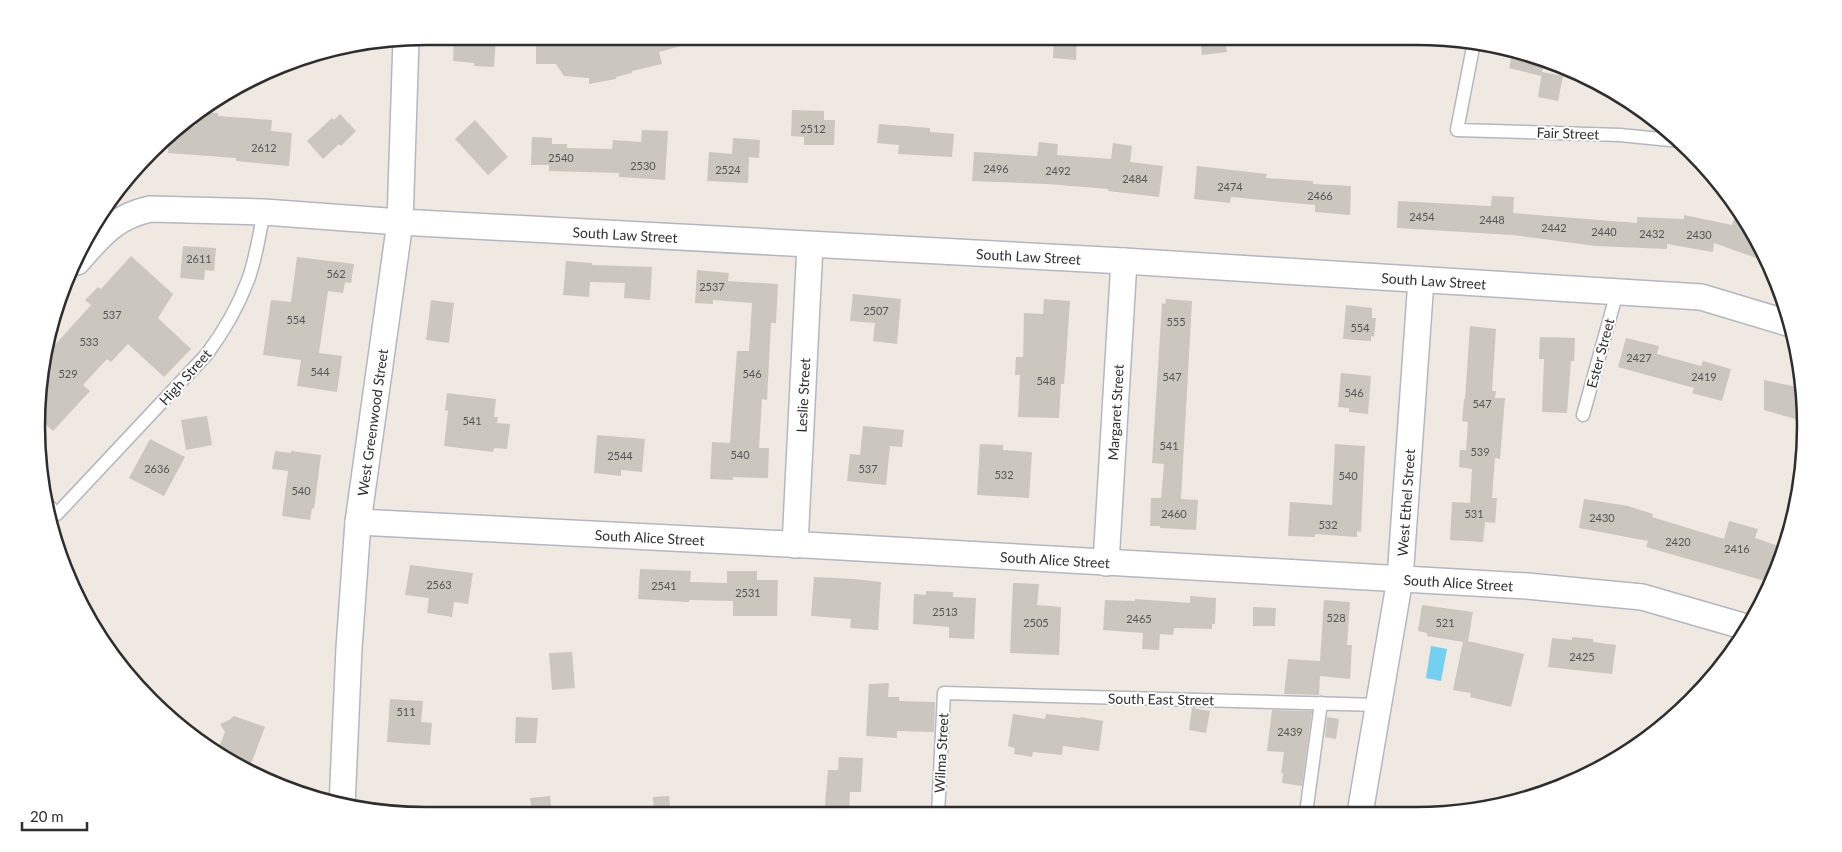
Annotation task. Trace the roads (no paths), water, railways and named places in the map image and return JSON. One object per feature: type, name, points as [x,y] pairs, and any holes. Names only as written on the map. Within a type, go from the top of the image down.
[{"type":"street","name":"West Greenwood Street","points":[[342,798],[349,648],[358,522],[400,222],[406,46]]},
{"type":"street","name":"South Law Street","points":[[88,250],[106,230],[133,212],[150,209],[264,212],[400,222],[1124,261],[1701,297],[1782,322]]},
{"type":"street","name":"Leslie Street","points":[[795,545],[810,245]]},
{"type":"street","name":"Margaret Street","points":[[1106,563],[1124,261]]},
{"type":"street","name":"West Ethel Street","points":[[1361,807],[1400,579],[1421,280]]},
{"type":"street","name":"South Alice Street","points":[[358,522],[1526,586],[1642,597],[1740,625]]},
{"type":"lane","name":"Fair Street","points":[[1473,49],[1457,130],[1620,135],[1666,139]]},
{"type":"lane","name":"High Street","points":[[55,511],[58,514],[207,354],[226,328],[249,278],[264,212]]},
{"type":"lane","name":"Ester Street","points":[[1583,415],[1617,292]]},
{"type":"lane","name":"South East Street","points":[[944,693],[1379,705]]},
{"type":"lane","name":"Wilma Street","points":[[938,807],[944,693]]},
{"type":"lane","points":[[1307,807],[1321,703]]},
{"type":"water","points":[[1431,646],[1447,649],[1441,681],[1426,678]]}]
